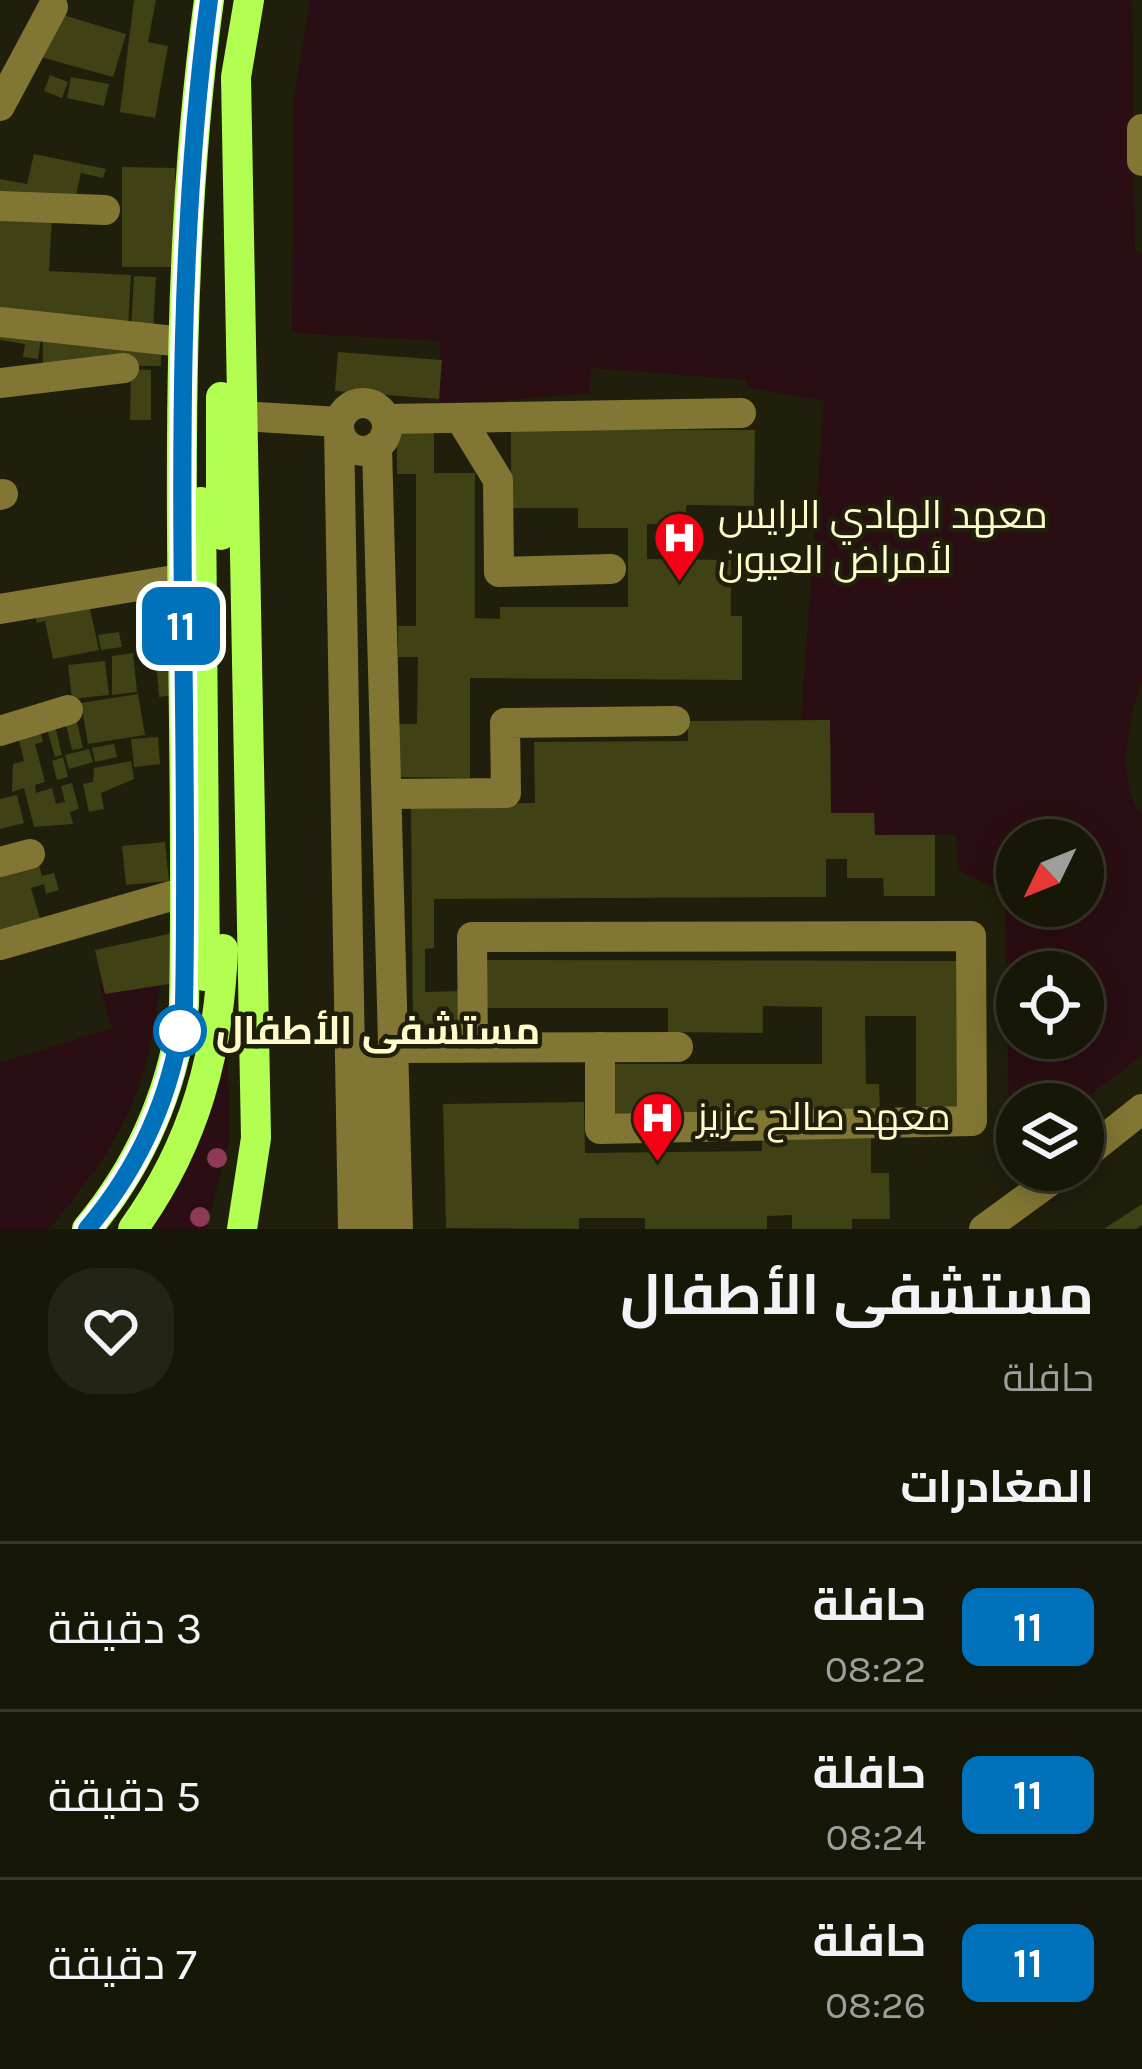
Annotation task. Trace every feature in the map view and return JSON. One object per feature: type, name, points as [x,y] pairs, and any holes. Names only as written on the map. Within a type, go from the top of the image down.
[{"type":"main road","points":[[86,1229],[133,1166],[173,1069],[184,1005],[183,342],[199,76],[209,0]]},
{"type":"main road","points":[[134,1229],[190,1129],[208,1077],[220,1014],[226,886],[222,173],[249,0]]},
{"type":"main road","points":[[110,1229],[176,1119],[193,1066],[205,998],[195,267],[199,76]]},
{"type":"main road","points":[[236,76],[256,1138],[242,1229]]},
{"type":"street","points":[[0,106],[53,7]]},
{"type":"street","points":[[1142,129],[1142,161]]},
{"type":"street","points":[[0,206],[105,210]]},
{"type":"street","points":[[0,322],[183,342]]},
{"type":"street","points":[[0,383],[124,368]]},
{"type":"street","points":[[352,1229],[339,425],[345,410],[363,403],[375,406],[376,1229]]},
{"type":"street","points":[[339,425],[346,445],[460,418],[741,413]]},
{"type":"street","points":[[241,416],[339,425]]},
{"type":"street","points":[[460,418],[498,480],[499,572],[610,569]]},
{"type":"street","points":[[375,439],[398,1229]]},
{"type":"street","points":[[0,609],[180,580]]},
{"type":"street","points":[[0,731],[68,710]]},
{"type":"street","points":[[387,794],[506,793],[505,723],[675,721]]},
{"type":"street","points":[[0,945],[185,892]]},
{"type":"street","points":[[473,1047],[472,937],[971,936],[972,1121],[600,1130],[600,1047]]},
{"type":"street","points":[[393,1048],[678,1047]]},
{"type":"street","points":[[1104,1139],[1142,1109]]},
{"type":"street","points":[[984,1229],[1036,1191]]},
{"type":"shaded area","points":[[310,0],[1132,0],[1135,250],[1142,253],[1142,681],[1132,713],[1126,767],[1142,815],[1142,1056],[1104,1084],[1009,1083],[1008,1059],[1104,1059],[1104,951],[1006,951],[1006,927],[1104,927],[1104,819],[996,819],[996,889],[958,870],[956,834],[875,835],[831,813],[830,721],[801,720],[824,401],[748,388],[746,380],[591,368],[589,393],[440,406],[440,341],[292,333],[294,98]]},
{"type":"shaded area","points":[[161,977],[149,1053],[114,1140],[49,1229],[0,1229],[0,1063],[112,1028],[99,984]]},
{"type":"shaded area","points":[[227,1045],[230,1137],[206,1229],[147,1229]]},
{"type":"building","points":[[134,0],[156,0],[148,42],[168,46],[155,118],[120,112]]},
{"type":"building","points":[[50,11],[126,34],[113,77],[37,56]]},
{"type":"building","points":[[50,75],[68,82],[62,98],[44,91]]},
{"type":"building","points":[[71,77],[109,84],[104,106],[67,98]]},
{"type":"building","points":[[34,154],[106,169],[103,178],[81,173],[71,217],[0,201],[0,179],[27,184]]},
{"type":"building","points":[[122,167],[175,168],[175,267],[122,267]]},
{"type":"building","points":[[0,212],[52,215],[49,271],[131,275],[128,330],[0,323]]},
{"type":"building","points":[[134,276],[156,277],[153,330],[131,329]]},
{"type":"building","points":[[0,323],[42,330],[38,359],[23,357],[25,344],[0,340]]},
{"type":"building","points":[[43,336],[161,337],[161,366],[43,365]]},
{"type":"building","points":[[338,352],[442,360],[439,399],[335,391]]},
{"type":"building","points":[[131,369],[151,370],[151,420],[130,420]]},
{"type":"building","name":"معهد الهادي الرايس لأمراض العيون","points":[[397,426],[434,426],[434,473],[475,473],[475,618],[500,619],[500,607],[628,607],[628,528],[578,528],[578,508],[511,508],[511,429],[755,430],[754,506],[686,505],[686,524],[647,524],[647,559],[731,560],[731,616],[742,616],[742,680],[470,678],[470,778],[393,777],[393,724],[417,724],[418,657],[398,657],[398,626],[416,626],[416,474],[397,474]]},
{"type":"building","points":[[88,600],[99,650],[53,659],[45,621],[37,623],[34,611]]},
{"type":"building","points":[[119,632],[122,647],[101,650],[98,635]]},
{"type":"building","points":[[133,653],[137,692],[112,695],[112,656]]},
{"type":"building","points":[[174,660],[177,695],[159,697],[156,662]]},
{"type":"building","points":[[105,661],[109,695],[72,699],[68,665]]},
{"type":"building","points":[[138,694],[145,735],[88,744],[81,703]]},
{"type":"building","points":[[76,718],[83,748],[72,750],[65,721]]},
{"type":"building","name":"مستشفى الأطفال","points":[[830,720],[831,813],[874,813],[875,835],[935,835],[935,896],[884,896],[883,878],[847,878],[847,859],[826,859],[826,897],[434,899],[434,948],[425,949],[425,992],[461,991],[462,1030],[413,1030],[411,804],[535,803],[534,742],[688,741],[688,721]]},
{"type":"building","points":[[55,726],[62,755],[55,757],[47,729]]},
{"type":"building","points":[[40,731],[43,742],[35,744],[45,782],[35,785],[36,793],[52,788],[56,804],[65,802],[61,786],[72,783],[79,809],[70,812],[73,824],[34,827],[24,788],[12,792],[13,764],[24,761],[18,737]]},
{"type":"building","points":[[158,737],[160,764],[134,767],[131,739]]},
{"type":"building","points":[[114,744],[117,757],[95,762],[92,748]]},
{"type":"building","points":[[89,749],[93,762],[69,769],[65,755]]},
{"type":"building","points":[[63,757],[68,777],[57,780],[52,761]]},
{"type":"building","points":[[131,761],[134,779],[101,793],[104,809],[89,812],[83,784],[93,782],[94,768]]},
{"type":"building","points":[[17,795],[24,823],[0,829],[0,799]]},
{"type":"building","points":[[165,842],[169,881],[126,885],[122,846]]},
{"type":"building","points":[[38,862],[42,876],[54,873],[59,890],[46,894],[44,884],[31,888],[42,926],[0,937],[0,873]]},
{"type":"building","points":[[177,932],[188,981],[105,994],[95,950]]},
{"type":"building","points":[[486,960],[962,961],[962,1108],[916,1108],[916,1016],[865,1016],[866,1084],[879,1084],[880,1116],[611,1115],[611,1064],[822,1064],[822,1007],[763,1006],[763,1033],[668,1032],[668,1008],[486,1008]]},
{"type":"building","name":"معهد صالح عزيز","points":[[584,1102],[585,1153],[762,1151],[762,1130],[871,1129],[871,1173],[889,1173],[890,1219],[852,1219],[852,1229],[792,1229],[792,1215],[767,1216],[767,1229],[645,1229],[645,1218],[579,1218],[579,1229],[446,1228],[443,1104]]},
{"type":"building","points":[[1142,1204],[1142,1225],[1136,1229],[1104,1229]]},
{"type":"bus line","name":"11","points":[[87,1229],[133,1166],[156,1119],[173,1069],[184,1005],[180,580],[184,266],[209,0]]},
{"type":"place","name":"معهد الهادي الرايس لأمراض العيون","points":[[679,583]]},
{"type":"place","name":"مستشفى الأطفال","points":[[180,1031]]},
{"type":"place","name":"معهد صالح عزيز","points":[[658,1163]]}]
